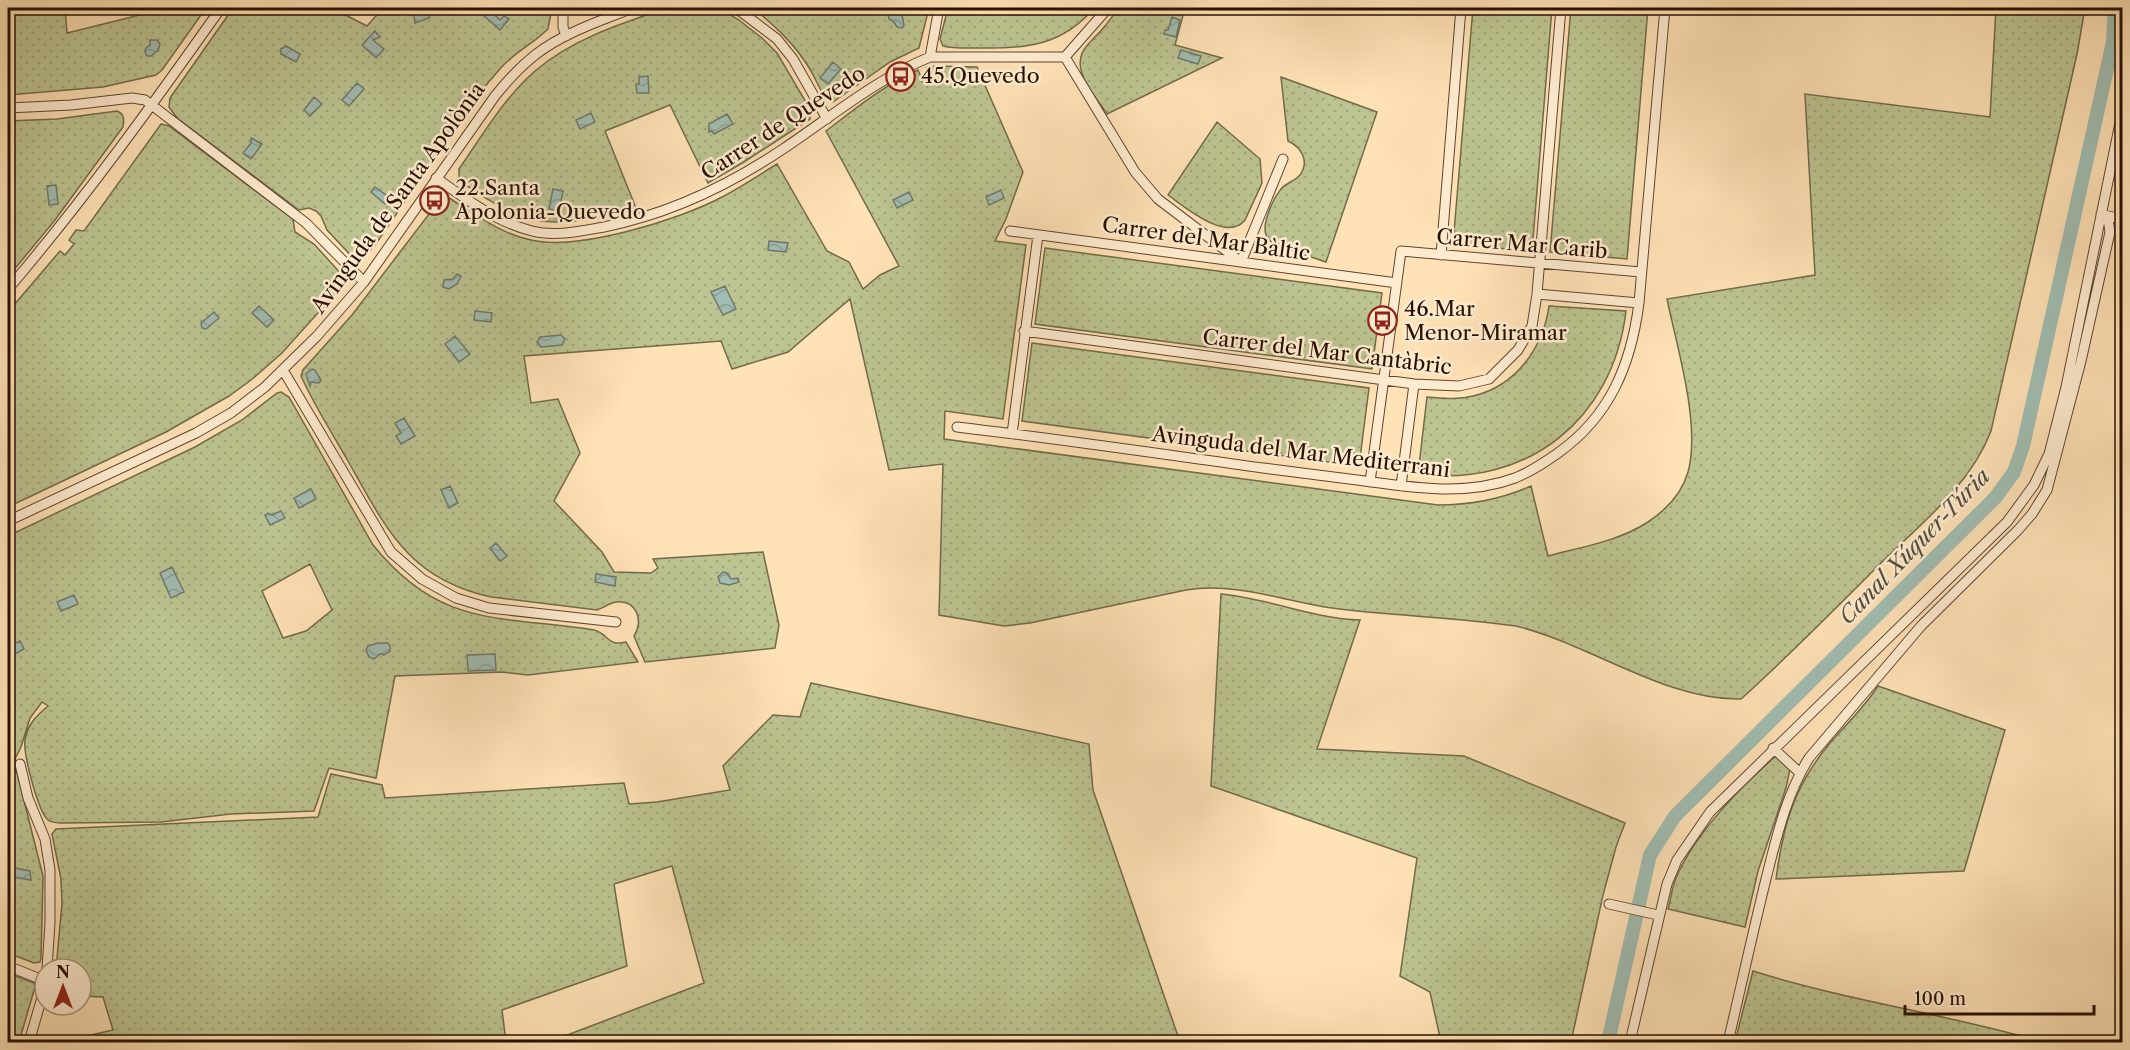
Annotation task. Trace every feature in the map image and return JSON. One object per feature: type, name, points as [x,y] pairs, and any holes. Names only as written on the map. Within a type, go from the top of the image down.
[{"type":"street","points":[[8,290],[55,234],[152,106],[220,8]]},
{"type":"street","points":[[563,8],[563,27],[566,36]]},
{"type":"street","name":"Avinguda de Santa Apolònia","points":[[8,521],[196,433],[266,387],[317,336],[364,282],[495,96],[515,73],[536,54],[566,36],[633,8]]},
{"type":"street","points":[[736,8],[777,39],[793,60],[827,119]]},
{"type":"street","points":[[930,57],[939,8]]},
{"type":"street","points":[[1108,8],[1065,57],[1135,172],[1158,199],[1241,262],[1283,159]]},
{"type":"street","points":[[1441,255],[1461,8]]},
{"type":"street","name":"Carrer del Mar Cantàbric","points":[[1024,331],[1414,384],[1459,386],[1489,379],[1518,350],[1532,326],[1540,263],[1561,8]]},
{"type":"street","name":"Avinguda del Mar Mediterrani","points":[[957,427],[1401,486],[1448,489],[1483,486],[1514,478],[1536,468],[1576,440],[1601,412],[1612,394],[1633,340],[1639,303],[1665,8]]},
{"type":"street","name":"Carrer de Quevedo","points":[[436,178],[503,221],[548,234],[577,232],[647,216],[715,190],[781,151],[884,80],[930,57],[1065,57]]},
{"type":"street","points":[[8,108],[71,105],[132,98],[145,100],[306,223],[364,282]]},
{"type":"street","points":[[1630,1042],[1667,884],[1677,860],[1691,837],[1710,812],[1773,748],[2007,522],[2034,485],[2049,454],[2066,387],[2122,113]]},
{"type":"street","points":[[2102,214],[2122,219]]},
{"type":"street","points":[[2102,214],[2108,219],[2110,232]]},
{"type":"street","points":[[1728,1042],[1772,856],[1792,790],[1800,773],[1809,758],[1932,615],[2018,530],[2032,514],[2048,489],[2089,329],[2110,232],[2117,221],[2122,219]]},
{"type":"street","name":"Carrer del Mar Bàltic","points":[[1010,231],[1397,283]]},
{"type":"street","points":[[1012,434],[1038,235]]},
{"type":"street","name":"Carrer Mar Carib","points":[[1397,283],[1401,251],[1641,272]]},
{"type":"street","points":[[1370,482],[1397,283]]},
{"type":"street","points":[[1537,294],[1639,303]]},
{"type":"street","points":[[283,370],[391,552],[422,579],[456,598],[489,608],[616,622]]},
{"type":"street","points":[[1401,486],[1414,384]]},
{"type":"street","points":[[1922,605],[1932,615]]},
{"type":"street","points":[[1773,748],[1800,773]]},
{"type":"street","points":[[20,764],[28,798],[45,839],[50,870],[48,957]]},
{"type":"street","points":[[1610,905],[1658,915]]},
{"type":"street","points":[[8,966],[33,976]]},
{"type":"street","points":[[29,1042],[36,1017]]},
{"type":"green space","points":[[8,8],[65,8],[67,33],[148,13],[148,8],[206,8],[162,70],[156,75],[103,87],[8,95]]},
{"type":"green space","points":[[233,8],[332,8],[367,26],[383,8],[552,8],[548,29],[499,70],[471,104],[378,241],[366,255],[356,261],[327,230],[321,216],[316,211],[309,208],[299,210],[177,118],[169,107],[170,98]]},
{"type":"green space","points":[[667,8],[719,8],[739,20],[777,53],[810,109],[810,119],[708,183],[670,105],[605,131],[636,208],[597,217],[561,222],[526,218],[508,211],[469,188],[459,178],[459,169],[494,118],[513,93],[535,71],[581,41],[615,26]]},
{"type":"green space","points":[[753,8],[929,8],[919,48],[890,62],[833,102],[823,93],[811,71],[792,45],[778,29]]},
{"type":"green space","points":[[948,8],[1094,8],[1070,30],[1029,46],[952,48],[943,46],[940,39]]},
{"type":"green space","points":[[1119,8],[1185,8],[1175,45],[1222,58],[1107,114],[1090,90],[1080,65],[1086,47]]},
{"type":"green space","points":[[1473,8],[1552,8],[1532,251],[1453,244]]},
{"type":"green space","points":[[1571,8],[1648,8],[1627,259],[1550,252]]},
{"type":"green space","points":[[1996,8],[2084,8],[2084,14],[2077,54],[1991,431],[1982,450],[1959,485],[1929,517],[1741,699],[1713,697],[1656,682],[1572,645],[1516,626],[1332,608],[1223,588],[1186,590],[1030,623],[1004,626],[939,615],[943,464],[889,470],[850,299],[788,352],[732,369],[721,341],[524,356],[531,403],[558,399],[580,453],[554,501],[602,552],[614,572],[651,573],[658,568],[653,559],[763,552],[779,625],[775,648],[645,662],[634,636],[638,624],[637,613],[629,604],[616,602],[597,610],[491,597],[463,589],[439,578],[419,564],[388,529],[317,408],[301,376],[303,370],[352,315],[442,197],[449,198],[488,223],[520,237],[551,242],[575,241],[628,231],[681,215],[722,197],[777,164],[827,251],[849,262],[863,289],[880,275],[899,266],[826,131],[882,90],[918,70],[924,84],[931,81],[926,68],[935,66],[977,67],[1023,172],[1006,219],[995,241],[1026,245],[1003,419],[945,411],[944,439],[1438,505],[1486,500],[1531,486],[1548,556],[1600,543],[1637,529],[1667,506],[1685,480],[1691,453],[1690,409],[1667,299],[1815,275],[1805,94],[1990,117]]},
{"type":"green space","points":[[1281,77],[1377,112],[1326,262],[1280,246],[1269,240],[1266,235],[1266,222],[1274,200],[1283,187],[1300,175],[1304,165],[1303,155],[1288,141]]},
{"type":"green space","points":[[117,111],[123,116],[123,127],[55,220],[8,277],[8,121],[57,119]]},
{"type":"green space","points":[[1217,122],[1260,159],[1262,183],[1245,220],[1237,226],[1228,227],[1206,221],[1168,195]]},
{"type":"green space","points":[[161,124],[169,126],[293,219],[295,232],[314,244],[344,277],[344,284],[282,353],[229,396],[166,432],[8,507],[8,312],[60,251],[65,255],[74,244],[69,240],[76,230],[84,231]]},
{"type":"green space","points":[[1045,248],[1382,293],[1372,369],[1035,324]]},
{"type":"green space","points":[[1549,306],[1626,311],[1618,350],[1603,384],[1583,414],[1558,439],[1528,457],[1495,470],[1458,475],[1418,474],[1427,397],[1467,397],[1502,384],[1525,363],[1534,350],[1546,322]]},
{"type":"green space","points":[[1032,343],[1369,388],[1359,466],[1022,421]]},
{"type":"green space","points":[[281,392],[289,397],[373,545],[398,572],[423,592],[448,605],[500,619],[594,630],[615,643],[626,642],[638,662],[528,675],[502,672],[395,676],[376,778],[329,768],[314,811],[231,814],[161,822],[60,823],[48,820],[36,794],[25,747],[30,725],[48,706],[42,702],[30,718],[14,761],[43,876],[41,957],[33,957],[33,963],[8,953],[8,536],[195,447],[242,420],[277,393]],"holes":[[[310,564],[332,610],[306,631],[283,638],[262,591]]]},
{"type":"green space","points":[[1221,594],[1325,616],[1360,620],[1317,749],[1464,756],[1625,823],[1603,895],[1571,1042],[1441,1042],[1430,992],[1400,976],[1417,858],[1211,786]]},
{"type":"green space","points":[[811,683],[1089,744],[1093,790],[1180,1042],[562,1042],[562,1037],[704,983],[672,866],[614,884],[627,966],[502,1010],[506,1042],[60,1042],[113,1030],[103,997],[93,997],[93,957],[57,957],[62,904],[61,879],[52,834],[56,829],[318,817],[331,774],[382,785],[385,798],[624,783],[629,804],[657,802],[730,790],[723,766],[773,715],[800,717]]},
{"type":"green space","points":[[1878,686],[2005,730],[1964,871],[1776,879],[1782,841],[1792,807],[1807,775],[1830,743]]},
{"type":"green space","points":[[1776,756],[1790,769],[1786,788],[1758,871],[1745,927],[1668,909],[1676,878],[1706,828],[1734,796]]},
{"type":"green space","points":[[1753,971],[1825,991],[1971,1023],[2043,1042],[1735,1042]]},
{"type":"green space","points":[[8,973],[33,983],[33,994],[19,1042],[8,1042]]},
{"type":"water","points":[[417,8],[441,8],[436,13],[431,13],[429,18],[415,23],[414,16]]},
{"type":"water","points":[[895,8],[902,15],[904,25],[902,28],[897,27],[889,19],[888,11]]},
{"type":"water","points":[[488,9],[500,20],[504,16],[509,19],[500,30],[483,15]]},
{"type":"water","points":[[1172,17],[1180,20],[1176,37],[1164,34],[1165,30],[1168,30]]},
{"type":"water","points":[[375,31],[380,37],[373,40],[384,49],[376,58],[362,45]]},
{"type":"water","points":[[150,40],[157,40],[160,44],[158,50],[151,56],[147,56],[145,52],[150,45]]},
{"type":"water","points":[[286,46],[300,54],[296,62],[281,54],[281,49]]},
{"type":"water","points":[[1181,50],[1201,56],[1198,64],[1178,58]]},
{"type":"water","points":[[833,62],[841,69],[828,84],[820,78]]},
{"type":"water","points":[[648,76],[649,93],[637,93],[636,84],[639,84],[639,77]]},
{"type":"water","points":[[357,83],[364,89],[349,106],[342,100]]},
{"type":"water","points":[[314,97],[322,104],[310,116],[304,110]]},
{"type":"water","points":[[591,113],[595,122],[580,129],[576,120]]},
{"type":"water","points":[[727,114],[733,124],[714,134],[712,131],[709,132],[709,124]]},
{"type":"water","points":[[251,138],[262,144],[251,159],[243,153],[251,143]]},
{"type":"water","points":[[56,185],[58,204],[49,205],[47,186]]},
{"type":"water","points":[[375,187],[390,198],[385,204],[371,192]]},
{"type":"water","points":[[553,189],[563,191],[559,211],[549,209]]},
{"type":"water","points":[[1001,190],[1004,198],[989,205],[986,197]]},
{"type":"water","points":[[909,192],[913,200],[897,208],[893,200]]},
{"type":"water","points":[[769,241],[788,243],[786,252],[768,250]]},
{"type":"water","points":[[457,274],[461,276],[457,284],[449,289],[443,287],[444,280],[453,279]]},
{"type":"water","points":[[725,286],[736,309],[723,315],[711,292]]},
{"type":"water","points":[[259,306],[274,320],[267,327],[252,313]]},
{"type":"water","points":[[475,311],[492,313],[491,322],[474,320]]},
{"type":"water","points":[[214,312],[219,318],[206,329],[202,328],[201,323]]},
{"type":"water","points":[[561,335],[565,339],[562,345],[541,347],[537,342],[540,337]]},
{"type":"water","points":[[455,336],[470,354],[459,362],[445,344]]},
{"type":"water","points":[[312,369],[321,380],[319,383],[311,382],[310,386],[306,374]]},
{"type":"water","points":[[404,418],[415,436],[401,444],[396,436],[401,433],[395,423]]},
{"type":"water","points":[[450,486],[458,503],[449,508],[441,490]]},
{"type":"water","points":[[311,489],[316,499],[299,508],[294,498]]},
{"type":"water","points":[[281,511],[285,518],[270,525],[265,515]]},
{"type":"water","points":[[496,543],[507,556],[500,561],[490,548]]},
{"type":"water","points":[[172,567],[184,592],[171,598],[160,573]]},
{"type":"water","points":[[723,572],[727,573],[731,579],[738,578],[739,582],[729,585],[720,583],[718,577]]},
{"type":"water","points":[[596,574],[616,577],[615,586],[595,582]]},
{"type":"water","points":[[74,595],[78,604],[61,611],[57,602]]},
{"type":"water","points":[[20,641],[24,649],[8,658],[8,647]]},
{"type":"water","points":[[388,643],[390,651],[374,659],[369,657],[366,650],[368,646]]},
{"type":"water","points":[[495,654],[496,670],[468,671],[467,655]]},
{"type":"water","points":[[15,868],[30,871],[31,880],[13,877]]},
{"type":"waterway","name":"Canal Xúquer-Túria","points":[[1608,1042],[1650,855],[1675,816],[1995,498],[2014,472],[2023,446],[2113,42],[2115,8]]},
{"type":"place","name":"45.Quevedo","points":[[900,76]]},
{"type":"place","name":"22.Santa Apolonia-Quevedo","points":[[434,200]]},
{"type":"place","name":"46.Mar Menor-Miramar","points":[[1383,321]]}]
